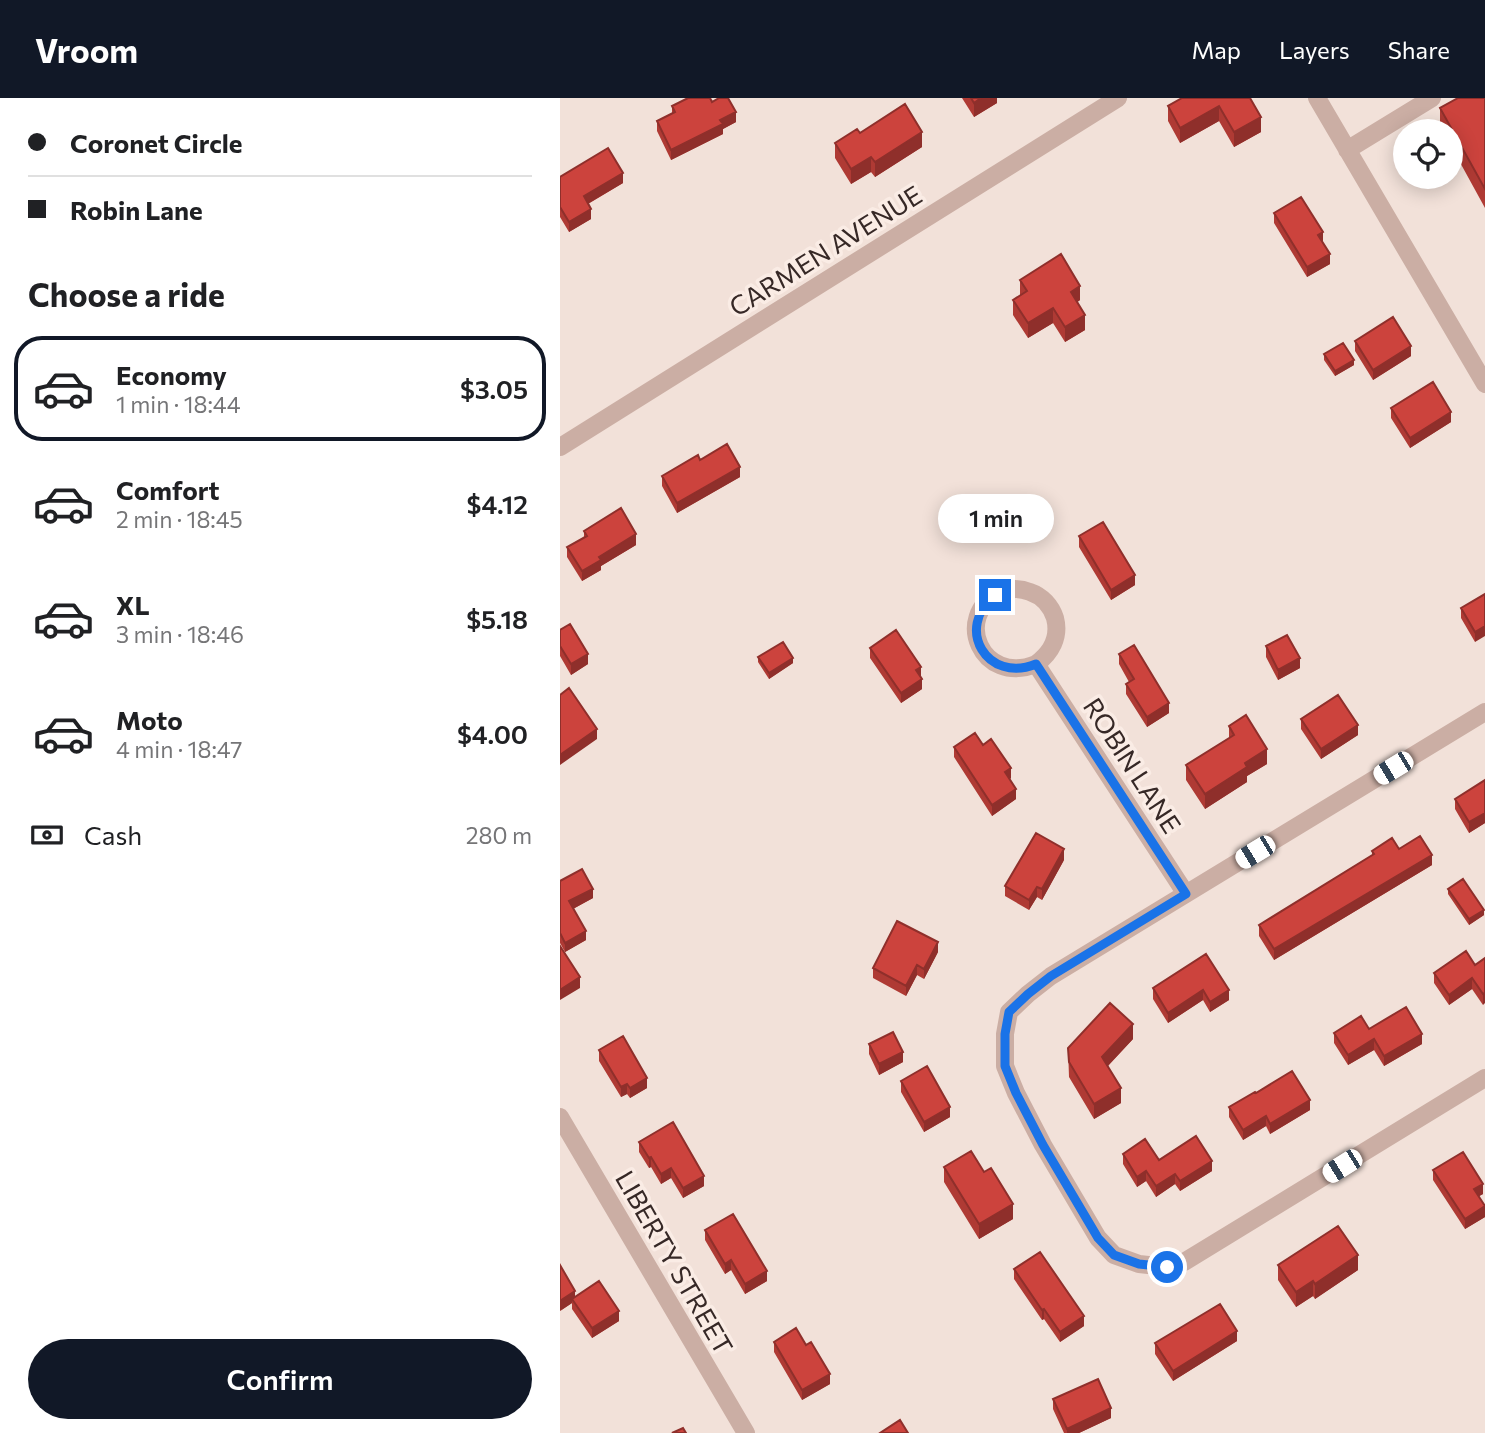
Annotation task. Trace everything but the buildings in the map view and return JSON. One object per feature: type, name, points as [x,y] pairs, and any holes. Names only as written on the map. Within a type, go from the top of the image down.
[{"type":"street","name":"CARMEN AVENUE","points":[[560,447],[1118,98]]},
{"type":"street","points":[[1317,98],[1485,384]]},
{"type":"street","points":[[1347,150],[1432,98]]},
{"type":"street","points":[[1005,590],[1026,590],[1036,594],[1051,609],[1055,619],[1055,640],[1044,658],[1036,664],[1026,668],[1006,668],[996,664],[981,650],[977,640],[977,619],[987,601],[995,595],[1005,590]]},
{"type":"street","name":"ROBIN LANE","points":[[1036,664],[1186,894]]},
{"type":"street","points":[[1485,712],[1051,976],[1009,1012],[1005,1034],[1005,1066],[1016,1093],[1098,1238],[1114,1255],[1139,1264],[1167,1267],[1184,1262],[1485,1078]]},
{"type":"street","name":"LIBERTY STREET","points":[[560,1117],[746,1433]]},
{"type":"route","points":[[995,595],[987,601],[977,619],[977,640],[981,650],[996,664],[1006,668],[1026,668],[1036,664],[1186,894],[1051,976],[1009,1012],[1005,1034],[1005,1066],[1016,1093],[1098,1238],[1114,1255],[1139,1264],[1167,1267]]}]
